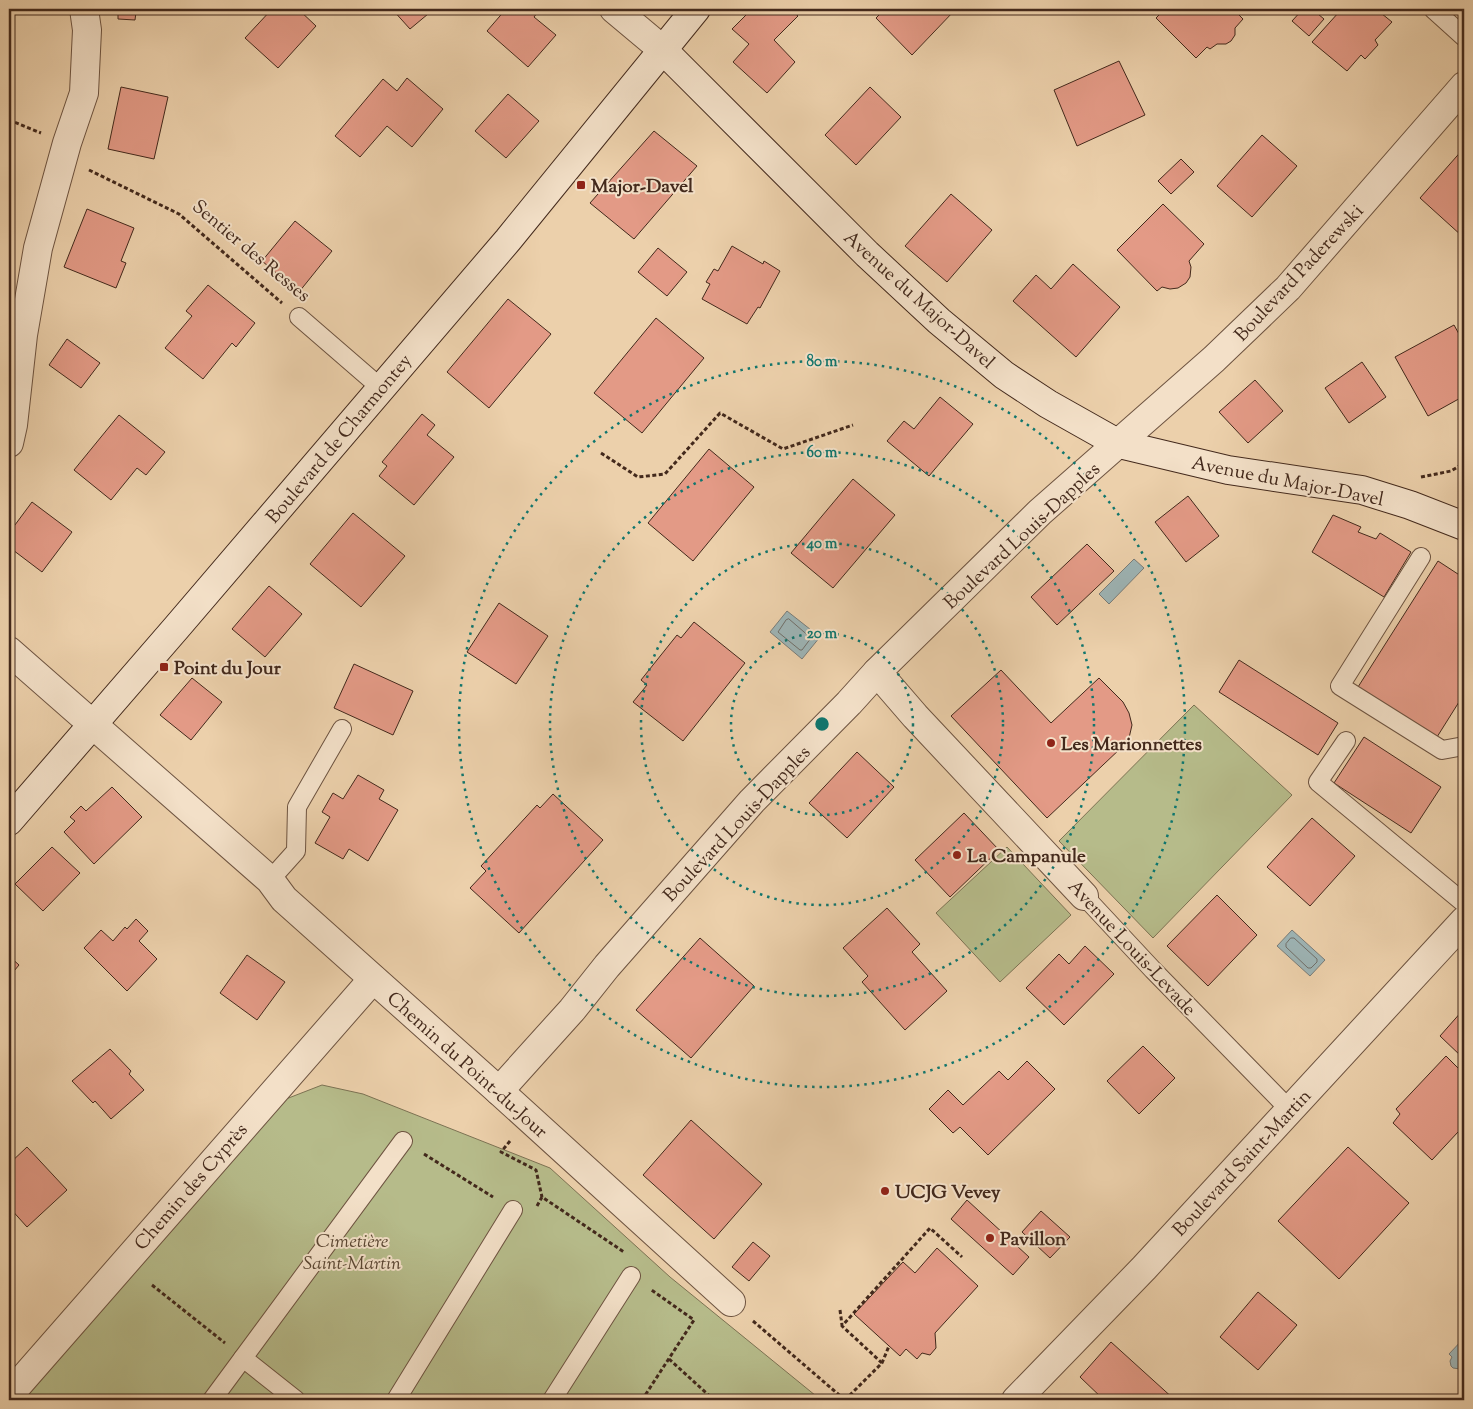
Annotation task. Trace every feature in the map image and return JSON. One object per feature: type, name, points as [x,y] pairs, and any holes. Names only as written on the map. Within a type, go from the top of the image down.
[{"type":"street","points":[[9,443],[13,425],[23,335],[38,248],[67,143],[84,93],[87,30],[84,9]]},
{"type":"street","name":"Avenue du Major-Davel","points":[[614,9],[662,50],[867,254],[939,321],[1004,375],[1048,404],[1119,444],[1228,470],[1362,490],[1410,505],[1464,526]]},
{"type":"street","name":"Boulevard de Charmontey","points":[[9,822],[46,776],[93,725],[508,240],[696,9]]},
{"type":"street","name":"Boulevard Paderewski","points":[[1119,444],[1214,359],[1288,288],[1464,86]]},
{"type":"street","name":"Boulevard Louis-Dapples","points":[[499,1091],[572,1010],[607,966],[752,801],[878,672],[1040,512],[1119,444]]},
{"type":"street","name":"Chemin du Point-du-Jour","points":[[9,651],[270,880],[284,899],[731,1302]]},
{"type":"street","name":"Avenue Louis-Levade","points":[[878,672],[915,716],[1084,896]]},
{"type":"street","name":"Boulevard Saint-Martin","points":[[1016,1400],[1144,1268],[1464,921]]},
{"type":"street","name":"Chemin des Cyprès","points":[[11,1388],[373,979]]},
{"type":"lane","points":[[1433,9],[1464,37]]},
{"type":"lane","name":"Sentier des Resses","points":[[299,317],[380,388]]},
{"type":"lane","points":[[1421,556],[1340,686],[1442,750],[1464,746]]},
{"type":"lane","points":[[270,880],[296,851],[298,807],[342,729]]},
{"type":"lane","points":[[1346,741],[1318,782],[1464,904]]},
{"type":"lane","name":"Avenue Louis-Levade","points":[[1084,896],[1160,977],[1290,1109]]},
{"type":"lane","points":[[212,1400],[403,1141]]},
{"type":"lane","points":[[396,1400],[513,1210]]},
{"type":"lane","points":[[552,1400],[631,1276]]},
{"type":"lane","points":[[243,1358],[296,1400]]},
{"type":"path","points":[[9,120],[67,143]]},
{"type":"path","name":"Sentier des Resses","points":[[67,143],[90,171],[179,214],[299,317]]},
{"type":"path","points":[[601,453],[638,476],[665,474],[720,413],[783,449],[853,425]]},
{"type":"path","points":[[1416,478],[1450,471],[1464,463]]},
{"type":"path","points":[[1464,473],[1460,481],[1464,503]]},
{"type":"path","points":[[511,1140],[501,1152],[536,1170],[542,1197]]},
{"type":"path","points":[[842,1326],[930,1228],[962,1257]]},
{"type":"path","points":[[631,1276],[694,1320],[642,1400]]},
{"type":"path","points":[[152,1285],[243,1358]]},
{"type":"path","points":[[731,1302],[845,1400],[882,1363],[889,1346]]},
{"type":"path","points":[[840,1310],[842,1326],[882,1363]]},
{"type":"path","points":[[669,1359],[714,1400]]},
{"type":"green space","points":[[1194,705],[1292,795],[1153,938],[1059,841]]},
{"type":"green space","points":[[1007,847],[1071,915],[1000,982],[936,913]]},
{"type":"green space","name":"Cimetière Saint-Martin","points":[[322,1085],[363,1094],[550,1168],[670,1277],[821,1400],[23,1400],[286,1099]]},
{"type":"water","points":[[1134,559],[1144,568],[1109,604],[1099,594]]},
{"type":"water","points":[[787,611],[820,637],[802,659],[770,632]]},
{"type":"water","points":[[1292,930],[1325,960],[1310,976],[1277,946]]},
{"type":"water","points":[[1464,1338],[1464,1368],[1453,1368],[1450,1361],[1452,1357],[1449,1354]]},
{"type":"building","points":[[118,9],[165,9],[165,11],[136,12],[135,20],[118,19]]},
{"type":"building","points":[[272,9],[298,9],[316,26],[278,68],[245,38]]},
{"type":"building","points":[[392,9],[434,9],[410,29]]},
{"type":"building","points":[[506,9],[533,9],[537,13],[534,17],[556,35],[528,67],[487,31]]},
{"type":"building","points":[[752,9],[790,9],[798,16],[774,40],[795,62],[767,93],[733,62],[749,44],[732,29]]},
{"type":"building","points":[[885,9],[952,9],[954,11],[912,55],[876,18]]},
{"type":"building","points":[[1165,9],[1233,9],[1243,19],[1235,28],[1235,35],[1231,41],[1226,44],[1217,44],[1210,49],[1207,47],[1196,58],[1156,18]]},
{"type":"building","points":[[1303,9],[1312,9],[1324,19],[1309,36],[1292,21]]},
{"type":"building","points":[[1335,9],[1376,9],[1392,22],[1375,40],[1378,45],[1365,59],[1361,55],[1347,71],[1312,42],[1339,12]]},
{"type":"building","points":[[1119,61],[1145,115],[1077,146],[1054,90]]},
{"type":"building","points":[[407,78],[443,109],[412,147],[387,126],[360,157],[335,136],[383,79],[397,91]]},
{"type":"building","points":[[121,87],[168,97],[154,159],[108,149]]},
{"type":"building","points":[[870,87],[901,117],[856,165],[825,135]]},
{"type":"building","points":[[508,94],[539,121],[506,158],[475,131]]},
{"type":"building","points":[[654,131],[697,166],[634,239],[590,203]]},
{"type":"building","points":[[1262,135],[1297,166],[1252,217],[1217,186]]},
{"type":"building","points":[[1464,148],[1464,233],[1462,236],[1420,198]]},
{"type":"building","points":[[1181,159],[1194,172],[1171,194],[1158,181]]},
{"type":"building","points":[[951,194],[992,230],[947,282],[905,246]]},
{"type":"building","points":[[1163,204],[1204,244],[1189,261],[1191,267],[1190,277],[1186,283],[1178,288],[1162,287],[1157,291],[1117,250]]},
{"type":"building","points":[[87,209],[134,228],[121,261],[126,263],[116,288],[64,267]]},
{"type":"building","points":[[295,221],[332,251],[299,292],[262,261]]},
{"type":"building","points":[[732,246],[763,264],[764,261],[780,271],[760,308],[758,307],[747,324],[702,299],[710,284],[706,282],[714,269],[718,271]]},
{"type":"building","points":[[658,248],[687,272],[667,296],[638,272]]},
{"type":"building","points":[[1073,264],[1120,307],[1076,357],[1013,301],[1036,275],[1051,289]]},
{"type":"building","points":[[208,285],[255,323],[236,347],[232,343],[203,379],[165,348],[192,316],[186,311]]},
{"type":"building","points":[[508,299],[551,334],[489,408],[447,372]]},
{"type":"building","points":[[656,318],[704,358],[642,433],[594,393]]},
{"type":"building","points":[[1454,325],[1464,343],[1464,396],[1428,416],[1395,357]]},
{"type":"building","points":[[67,339],[100,363],[81,388],[49,365]]},
{"type":"building","points":[[1362,362],[1386,397],[1349,423],[1325,388]]},
{"type":"building","points":[[1255,380],[1283,411],[1248,443],[1219,412]]},
{"type":"building","points":[[940,397],[973,424],[929,476],[887,441],[904,421],[914,429]]},
{"type":"building","points":[[422,414],[435,425],[427,435],[454,457],[414,505],[379,476],[387,466],[382,462]]},
{"type":"building","points":[[119,415],[165,452],[146,475],[137,468],[111,500],[74,470]]},
{"type":"building","points":[[709,449],[754,487],[693,561],[648,523]]},
{"type":"building","points":[[853,479],[895,515],[833,588],[791,553]]},
{"type":"building","points":[[1188,496],[1219,536],[1186,562],[1155,522]]},
{"type":"building","points":[[32,502],[72,532],[42,572],[9,547],[9,533]]},
{"type":"building","points":[[353,513],[405,556],[361,607],[310,564]]},
{"type":"building","points":[[1333,515],[1361,527],[1358,532],[1376,539],[1380,533],[1411,552],[1384,597],[1312,552]]},
{"type":"building","points":[[1087,544],[1114,571],[1057,625],[1031,597]]},
{"type":"building","points":[[1438,561],[1464,578],[1464,694],[1437,737],[1358,687]]},
{"type":"building","points":[[269,586],[302,614],[265,657],[232,629]]},
{"type":"building","points":[[499,603],[548,636],[516,684],[467,652]]},
{"type":"building","points":[[694,622],[745,663],[683,741],[633,702],[647,685],[641,680],[677,635],[681,638]]},
{"type":"building","points":[[1239,660],[1338,723],[1318,755],[1219,692]]},
{"type":"building","points":[[354,664],[413,691],[393,735],[334,708]]},
{"type":"building","name":"Les Marionnettes","points":[[1001,670],[1051,723],[1099,678],[1123,702],[1129,713],[1132,725],[1129,738],[1122,747],[1047,818],[951,716]]},
{"type":"building","points":[[192,678],[222,702],[191,740],[160,715]]},
{"type":"building","points":[[1364,737],[1441,787],[1411,833],[1334,783]]},
{"type":"building","points":[[857,752],[894,787],[847,838],[809,803]]},
{"type":"building","points":[[358,775],[384,790],[379,799],[398,810],[368,861],[349,849],[343,859],[315,843],[330,817],[322,812],[333,793],[343,799]]},
{"type":"building","points":[[112,787],[142,817],[94,864],[64,832],[75,821],[70,817],[81,806],[86,811]]},
{"type":"building","points":[[553,794],[603,840],[519,933],[470,888],[486,871],[481,866],[537,805],[540,808]]},
{"type":"building","name":"La Campanule","points":[[964,813],[999,850],[950,897],[915,860]]},
{"type":"building","points":[[1312,818],[1355,856],[1310,906],[1267,867]]},
{"type":"building","points":[[52,847],[80,873],[43,911],[15,884]]},
{"type":"building","points":[[1217,895],[1257,935],[1208,986],[1167,946]]},
{"type":"building","points":[[887,908],[920,944],[912,952],[947,991],[905,1030],[862,982],[868,976],[843,948]]},
{"type":"building","points":[[136,919],[148,931],[139,941],[157,959],[127,991],[84,948],[101,930],[113,941],[125,927],[127,929]]},
{"type":"building","points":[[700,938],[754,986],[691,1058],[636,1010]]},
{"type":"building","points":[[1085,946],[1114,974],[1064,1025],[1026,988],[1059,954],[1069,964]]},
{"type":"building","points":[[247,955],[285,982],[257,1020],[220,993]]},
{"type":"building","points":[[9,956],[19,965],[9,977]]},
{"type":"building","points":[[1463,1010],[1464,1054],[1462,1057],[1440,1036]]},
{"type":"building","points":[[1143,1046],[1175,1078],[1139,1114],[1107,1081]]},
{"type":"building","points":[[110,1049],[131,1071],[129,1074],[144,1090],[111,1119],[95,1101],[93,1103],[72,1081]]},
{"type":"building","points":[[1446,1056],[1461,1071],[1464,1067],[1464,1138],[1458,1132],[1432,1160],[1393,1123],[1400,1114],[1396,1109]]},
{"type":"building","points":[[1027,1061],[1055,1089],[988,1155],[960,1127],[953,1133],[929,1109],[948,1090],[963,1105],[999,1071],[1008,1080]]},
{"type":"building","points":[[691,1120],[762,1184],[714,1239],[643,1175]]},
{"type":"building","points":[[27,1147],[67,1190],[27,1227],[9,1207],[9,1164]]},
{"type":"building","points":[[1348,1147],[1409,1203],[1339,1279],[1278,1221]]},
{"type":"building","name":"Pavillon","points":[[967,1200],[1029,1257],[1013,1275],[951,1219]]},
{"type":"building","points":[[1041,1211],[1070,1237],[1050,1258],[1022,1232]]},
{"type":"building","points":[[753,1242],[770,1256],[749,1281],[732,1267]]},
{"type":"building","points":[[937,1248],[978,1286],[935,1333],[936,1348],[930,1355],[922,1353],[917,1359],[906,1349],[900,1356],[854,1314],[903,1262],[915,1273]]},
{"type":"building","points":[[1258,1292],[1297,1325],[1258,1370],[1220,1337]]},
{"type":"building","points":[[1111,1342],[1175,1400],[1104,1400],[1080,1377]]},
{"type":"place","name":"Major-Davel","points":[[581,185]]},
{"type":"place","name":"Point du Jour","points":[[164,667]]},
{"type":"place","name":"Les Marionnettes","points":[[1051,743]]},
{"type":"place","name":"La Campanule","points":[[957,855]]},
{"type":"place","name":"UCJG Vevey","points":[[885,1191]]},
{"type":"place","name":"Pavillon","points":[[990,1238]]}]
